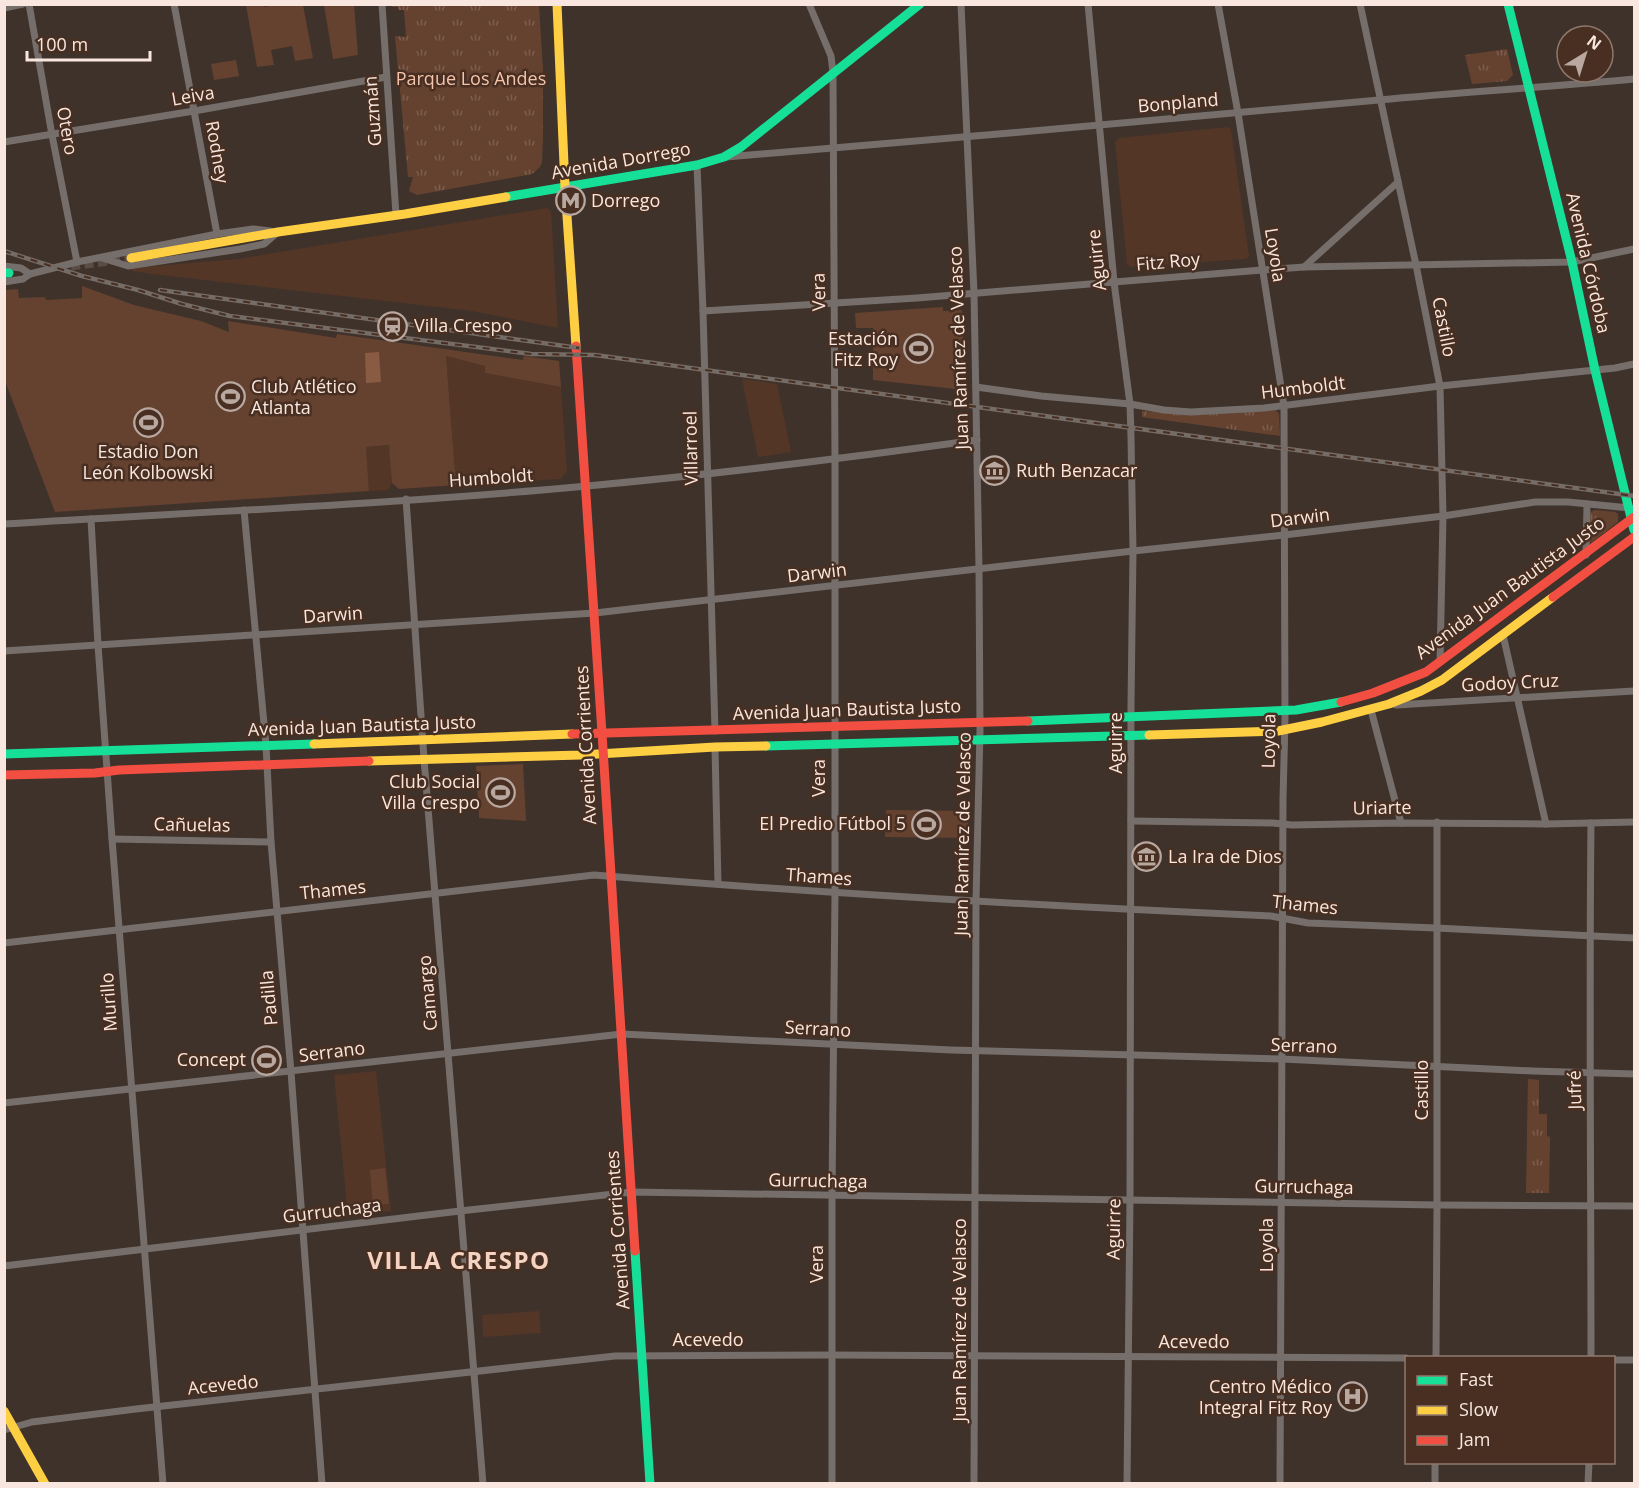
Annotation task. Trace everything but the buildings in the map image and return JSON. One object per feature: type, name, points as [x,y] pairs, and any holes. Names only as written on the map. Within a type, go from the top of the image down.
[{"type":"main road","name":"Avenida Corrientes","points":[[557,4],[565,187],[587,486],[650,1484]]},
{"type":"main road","name":"Avenida Dorrego","points":[[129,259],[278,232],[396,215],[697,165],[724,157],[741,147],[920,4]]},
{"type":"main road","name":"Avenida Córdoba","points":[[1508,4],[1635,530]]},
{"type":"main road","name":"Avenida Juan Bautista Justo","points":[[4,754],[602,733],[980,723],[1299,710],[1373,693],[1426,672],[1586,555],[1632,515]]},
{"type":"main road","name":"Avenida Juan Bautista Justo","points":[[4,775],[603,754],[715,747],[1285,730],[1371,710],[1426,691],[1635,537]]},
{"type":"main road","points":[[4,1411],[9,1429],[45,1484]]},
{"type":"street","points":[[4,8],[22,4]]},
{"type":"street","name":"Otero","points":[[29,4],[77,262]]},
{"type":"street","name":"Rodney","points":[[174,4],[217,234]]},
{"type":"street","name":"Guzmán","points":[[382,4],[396,215]]},
{"type":"street","name":"Vera","points":[[809,4],[831,56],[833,72],[835,893],[832,1484]]},
{"type":"street","name":"Juan Ramírez de Velasco","points":[[961,4],[974,293],[979,569],[980,723],[976,901],[974,1484]]},
{"type":"street","name":"Aguirre","points":[[1088,4],[1114,282],[1130,404],[1133,551],[1127,1484]]},
{"type":"street","name":"Loyola","points":[[1218,4],[1238,113],[1284,406],[1285,730],[1280,1484]]},
{"type":"street","name":"Castillo","points":[[1360,4],[1440,386],[1443,516],[1440,662]]},
{"type":"street","name":"Leiva","points":[[4,142],[386,77]]},
{"type":"street","name":"Bonpland","points":[[724,157],[1635,79]]},
{"type":"street","name":"Villarroel","points":[[697,165],[715,731]]},
{"type":"street","points":[[1304,267],[1398,182]]},
{"type":"street","name":"Avenida Dorrego","points":[[7,274],[23,279],[30,274],[77,262],[102,258],[129,259],[217,234],[253,230],[278,232]]},
{"type":"street","name":"Fitz Roy","points":[[703,311],[974,293],[1304,267],[1572,262],[1635,249]]},
{"type":"street","name":"Avenida Dorrego","points":[[102,258],[129,259]]},
{"type":"street","name":"Avenida Dorrego","points":[[7,274],[21,268],[30,274]]},
{"type":"street","name":"Humboldt","points":[[976,387],[1191,412],[1284,406],[1635,364]]},
{"type":"street","name":"Humboldt","points":[[4,524],[587,486],[835,460],[977,440]]},
{"type":"street","name":"Camargo","points":[[406,499],[424,759],[483,1484]]},
{"type":"street","name":"Darwin","points":[[4,651],[595,614],[1284,535],[1443,516],[1535,502],[1587,504],[1632,515]]},
{"type":"street","points":[[1586,555],[1587,504]]},
{"type":"street","name":"Padilla","points":[[244,510],[266,745],[271,842],[322,1484]]},
{"type":"street","name":"Murillo","points":[[91,519],[130,1089],[163,1484]]},
{"type":"street","points":[[1503,635],[1546,824]]},
{"type":"street","name":"Godoy Cruz","points":[[1387,705],[1635,692]]},
{"type":"street","points":[[1371,710],[1401,823]]},
{"type":"street","points":[[715,747],[718,884]]},
{"type":"street","name":"Uriarte","points":[[1131,821],[1292,825],[1635,822]]},
{"type":"street","name":"Castillo","points":[[1436,1356],[1437,822]]},
{"type":"street","name":"Jufré","points":[[1591,823],[1589,1072],[1591,1356]]},
{"type":"street","name":"Cañuelas","points":[[112,839],[271,842]]},
{"type":"street","name":"Thames","points":[[4,943],[594,875],[835,893],[1271,916],[1308,923],[1635,939]]},
{"type":"street","name":"Serrano","points":[[4,1103],[622,1034],[977,1050],[1282,1059],[1635,1074]]},
{"type":"street","name":"Gurruchaga","points":[[4,1266],[632,1192],[1635,1206]]},
{"type":"street","name":"Acevedo","points":[[9,1429],[32,1422],[615,1356],[1405,1358]]},
{"type":"street","points":[[1615,1360],[1635,1360]]},
{"type":"street","points":[[1434,1484],[1435,1464]]},
{"type":"street","points":[[1588,1484],[1589,1464]]},
{"type":"shaded area","points":[[1228,127],[1231,130],[1249,256],[1246,259],[1131,267],[1127,264],[1115,142],[1119,138]]},
{"type":"shaded area","points":[[547,208],[551,211],[558,328],[472,311],[132,271],[132,268],[238,259]]},
{"type":"shaded area","points":[[379,352],[381,382],[366,383],[365,353]]},
{"type":"shaded area","points":[[446,356],[485,366],[485,373],[561,387],[567,471],[561,479],[456,485]]},
{"type":"shaded area","points":[[742,379],[777,384],[791,452],[758,457]]},
{"type":"shaded area","points":[[390,445],[392,483],[388,490],[369,491],[366,447]]},
{"type":"shaded area","points":[[376,1071],[391,1211],[348,1215],[334,1075]]},
{"type":"shaded area","points":[[539,1311],[541,1333],[483,1337],[482,1315]]},
{"type":"green space","points":[[246,5],[264,5],[264,7],[303,5],[313,58],[295,61],[292,46],[271,50],[274,65],[257,67]]},
{"type":"green space","points":[[324,5],[354,5],[358,55],[333,59]]},
{"type":"green space","name":"Parque Los Andes","points":[[392,5],[539,5],[543,72],[542,162],[532,174],[417,195],[409,191],[413,177],[408,177],[395,36],[406,37],[404,10],[398,10],[398,7],[392,7]]},
{"type":"green space","points":[[1507,49],[1513,75],[1507,81],[1472,84],[1465,55]]},
{"type":"green space","points":[[236,60],[239,76],[214,80],[211,64]]},
{"type":"green space","name":"Club Atlético Atlanta","points":[[82,286],[134,305],[201,321],[229,332],[228,321],[336,338],[337,334],[523,360],[524,356],[559,361],[561,387],[485,373],[485,366],[446,356],[456,485],[399,489],[392,483],[389,445],[366,447],[369,491],[55,512],[5,381],[5,290],[18,289],[19,298],[45,297],[46,300],[82,298]]},
{"type":"green space","name":"Estación Fitz Roy","points":[[943,307],[943,311],[962,310],[965,390],[873,380],[873,328],[856,328],[855,313]]},
{"type":"green space","points":[[1275,409],[1279,414],[1280,436],[1142,417],[1142,411],[1190,415]]},
{"type":"green space","points":[[1595,510],[1615,512],[1618,514],[1618,522],[1592,542],[1588,541],[1589,514]]},
{"type":"green space","name":"Club Social Villa Crespo","points":[[523,764],[526,821],[479,818],[476,766]]},
{"type":"green space","name":"El Predio Fútbol 5","points":[[886,810],[968,811],[968,838],[885,837]]},
{"type":"green space","points":[[1528,1079],[1539,1080],[1539,1114],[1547,1114],[1547,1136],[1550,1137],[1549,1193],[1526,1193]]},
{"type":"green space","points":[[385,1168],[389,1204],[373,1205],[370,1170]]},
{"type":"tunnel","points":[[71,266],[131,258]]},
{"type":"railway","points":[[4,251],[82,276],[230,316],[531,354],[595,355],[1634,496]]},
{"type":"railway","points":[[160,290],[579,348]]},
{"type":"traffic: fast","points":[[506,197],[697,165],[724,157],[741,147],[920,4]]},
{"type":"traffic: fast","points":[[1508,4],[1572,262],[1595,370],[1634,530]]},
{"type":"traffic: fast","points":[[4,273],[9,273]]},
{"type":"traffic: fast","points":[[1028,721],[1296,710],[1341,702]]},
{"type":"traffic: fast","points":[[766,746],[1149,735]]},
{"type":"traffic: fast","points":[[4,754],[314,744]]},
{"type":"traffic: fast","points":[[635,1251],[650,1484]]},
{"type":"traffic: slow","points":[[557,4],[565,187],[576,346]]},
{"type":"traffic: slow","points":[[131,258],[278,232],[506,197]]},
{"type":"traffic: slow","points":[[1149,735],[1278,731],[1389,704],[1442,680],[1553,597]]},
{"type":"traffic: slow","points":[[314,744],[572,734]]},
{"type":"traffic: slow","points":[[369,761],[581,755],[766,746]]},
{"type":"traffic: slow","points":[[4,1411],[45,1484]]},
{"type":"traffic: jam","points":[[576,346],[602,733]]},
{"type":"traffic: jam","points":[[1341,702],[1373,693],[1426,672],[1634,517]]},
{"type":"traffic: jam","points":[[1553,597],[1634,537]]},
{"type":"traffic: jam","points":[[572,734],[1028,721]]},
{"type":"traffic: jam","points":[[602,733],[635,1251]]},
{"type":"traffic: jam","points":[[4,775],[369,761]]},
{"type":"place","name":"Dorrego","points":[[570,201]]},
{"type":"place","name":"Villa Crespo","points":[[393,326]]},
{"type":"place","name":"Estación Fitz Roy","points":[[919,349]]},
{"type":"place","name":"Club Atlético Atlanta","points":[[230,397]]},
{"type":"place","name":"Estadio Don León Kolbowski","points":[[148,423]]},
{"type":"place","name":"Ruth Benzacar","points":[[995,471]]},
{"type":"place","name":"Club Social Villa Crespo","points":[[501,792]]},
{"type":"place","name":"El Predio Fútbol 5","points":[[927,824]]},
{"type":"place","name":"La Ira de Dios","points":[[1147,857]]},
{"type":"place","name":"Concept","points":[[267,1060]]},
{"type":"place","name":"Centro Médico Integral Fitz Roy","points":[[1353,1397]]},
{"type":"district","name":"VILLA CRESPO","points":[[459,1261]]}]
